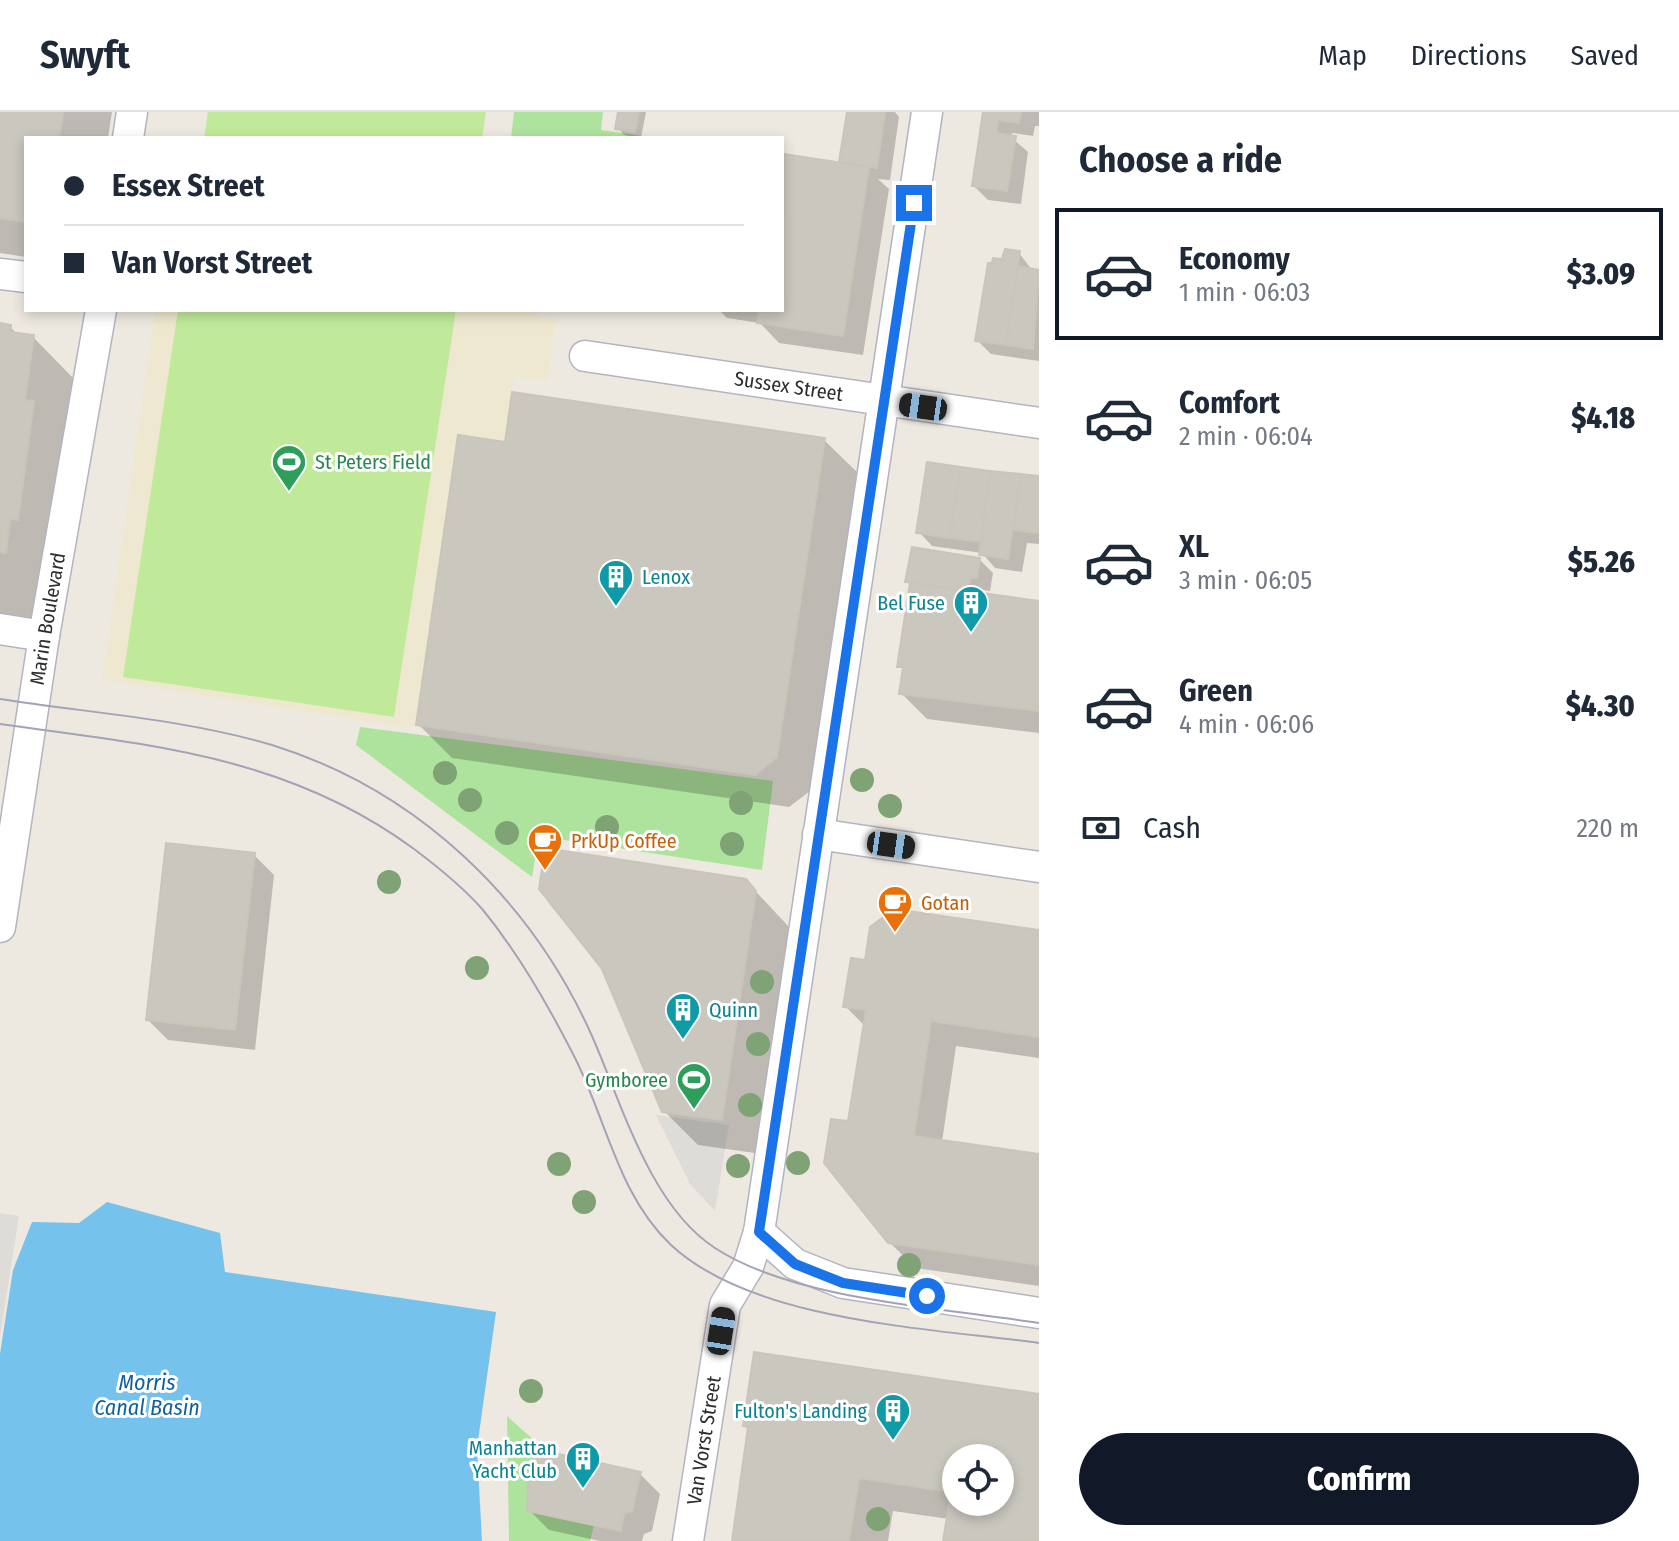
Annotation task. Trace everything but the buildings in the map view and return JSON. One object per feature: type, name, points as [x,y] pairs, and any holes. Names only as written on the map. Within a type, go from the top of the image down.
[{"type":"street","points":[[128,136],[132,112]]},
{"type":"street","name":"Van Vorst Street","points":[[688,1541],[725,1305],[748,1267],[759,1232],[927,112]]},
{"type":"street","points":[[0,274],[24,277]]},
{"type":"street","name":"Marin Boulevard","points":[[0,927],[44,636],[101,312]]},
{"type":"street","name":"Sussex Street","points":[[585,356],[1039,423]]},
{"type":"street","points":[[0,629],[44,636]]},
{"type":"street","points":[[818,834],[1039,867]]},
{"type":"street","points":[[759,1232],[795,1264],[843,1283],[1039,1313]]},
{"type":"shaded area","name":"St Peters Field","points":[[155,312],[541,312],[540,317],[556,319],[548,380],[514,377],[505,442],[458,436],[416,725],[410,728],[102,680]]},
{"type":"shaded area","points":[[656,1115],[729,1125],[715,1211],[690,1184]]},
{"type":"shaded area","points":[[0,1213],[19,1216],[0,1336]]},
{"type":"green space","points":[[208,112],[486,112],[482,136],[204,136]]},
{"type":"green space","points":[[514,112],[603,112],[601,130],[642,136],[511,136]]},
{"type":"green space","name":"St Peters Field","points":[[178,312],[456,312],[394,717],[123,677]]},
{"type":"green space","points":[[360,727],[773,781],[762,870],[539,836],[532,877],[356,745]]},
{"type":"green space","points":[[507,1416],[535,1441],[527,1510],[594,1525],[590,1541],[509,1541]]},
{"type":"water","name":"Morris Canal Basin","points":[[107,1202],[220,1233],[225,1272],[496,1312],[477,1448],[482,1541],[0,1541],[0,1354],[13,1270],[32,1222],[79,1223]]},
{"type":"tram line","points":[[0,699],[171,723],[239,736],[325,765],[375,790],[421,821],[464,856],[537,939],[567,986],[592,1036],[640,1152],[655,1180],[692,1230],[715,1248],[748,1266],[827,1291],[1039,1323]]},
{"type":"tram line","points":[[0,724],[164,748],[267,774],[317,793],[366,818],[414,849],[475,902],[509,944],[573,1054],[614,1154],[638,1202],[671,1245],[706,1271],[748,1291],[845,1317],[1039,1343]]},
{"type":"place","name":"St Peters Field","points":[[289,493]]},
{"type":"place","name":"Lenox","points":[[616,608]]},
{"type":"place","name":"Bel Fuse","points":[[971,634]]},
{"type":"place","name":"PrkUp Coffee","points":[[545,872]]},
{"type":"place","name":"Gotan","points":[[895,934]]},
{"type":"place","name":"Quinn","points":[[683,1041]]},
{"type":"place","name":"Gymboree","points":[[694,1111]]},
{"type":"place","name":"Fulton's Landing","points":[[893,1442]]},
{"type":"place","name":"Manhattan Yacht Club","points":[[583,1490]]},
{"type":"route","points":[[914,203],[759,1232],[795,1264],[843,1283],[927,1296]]}]
